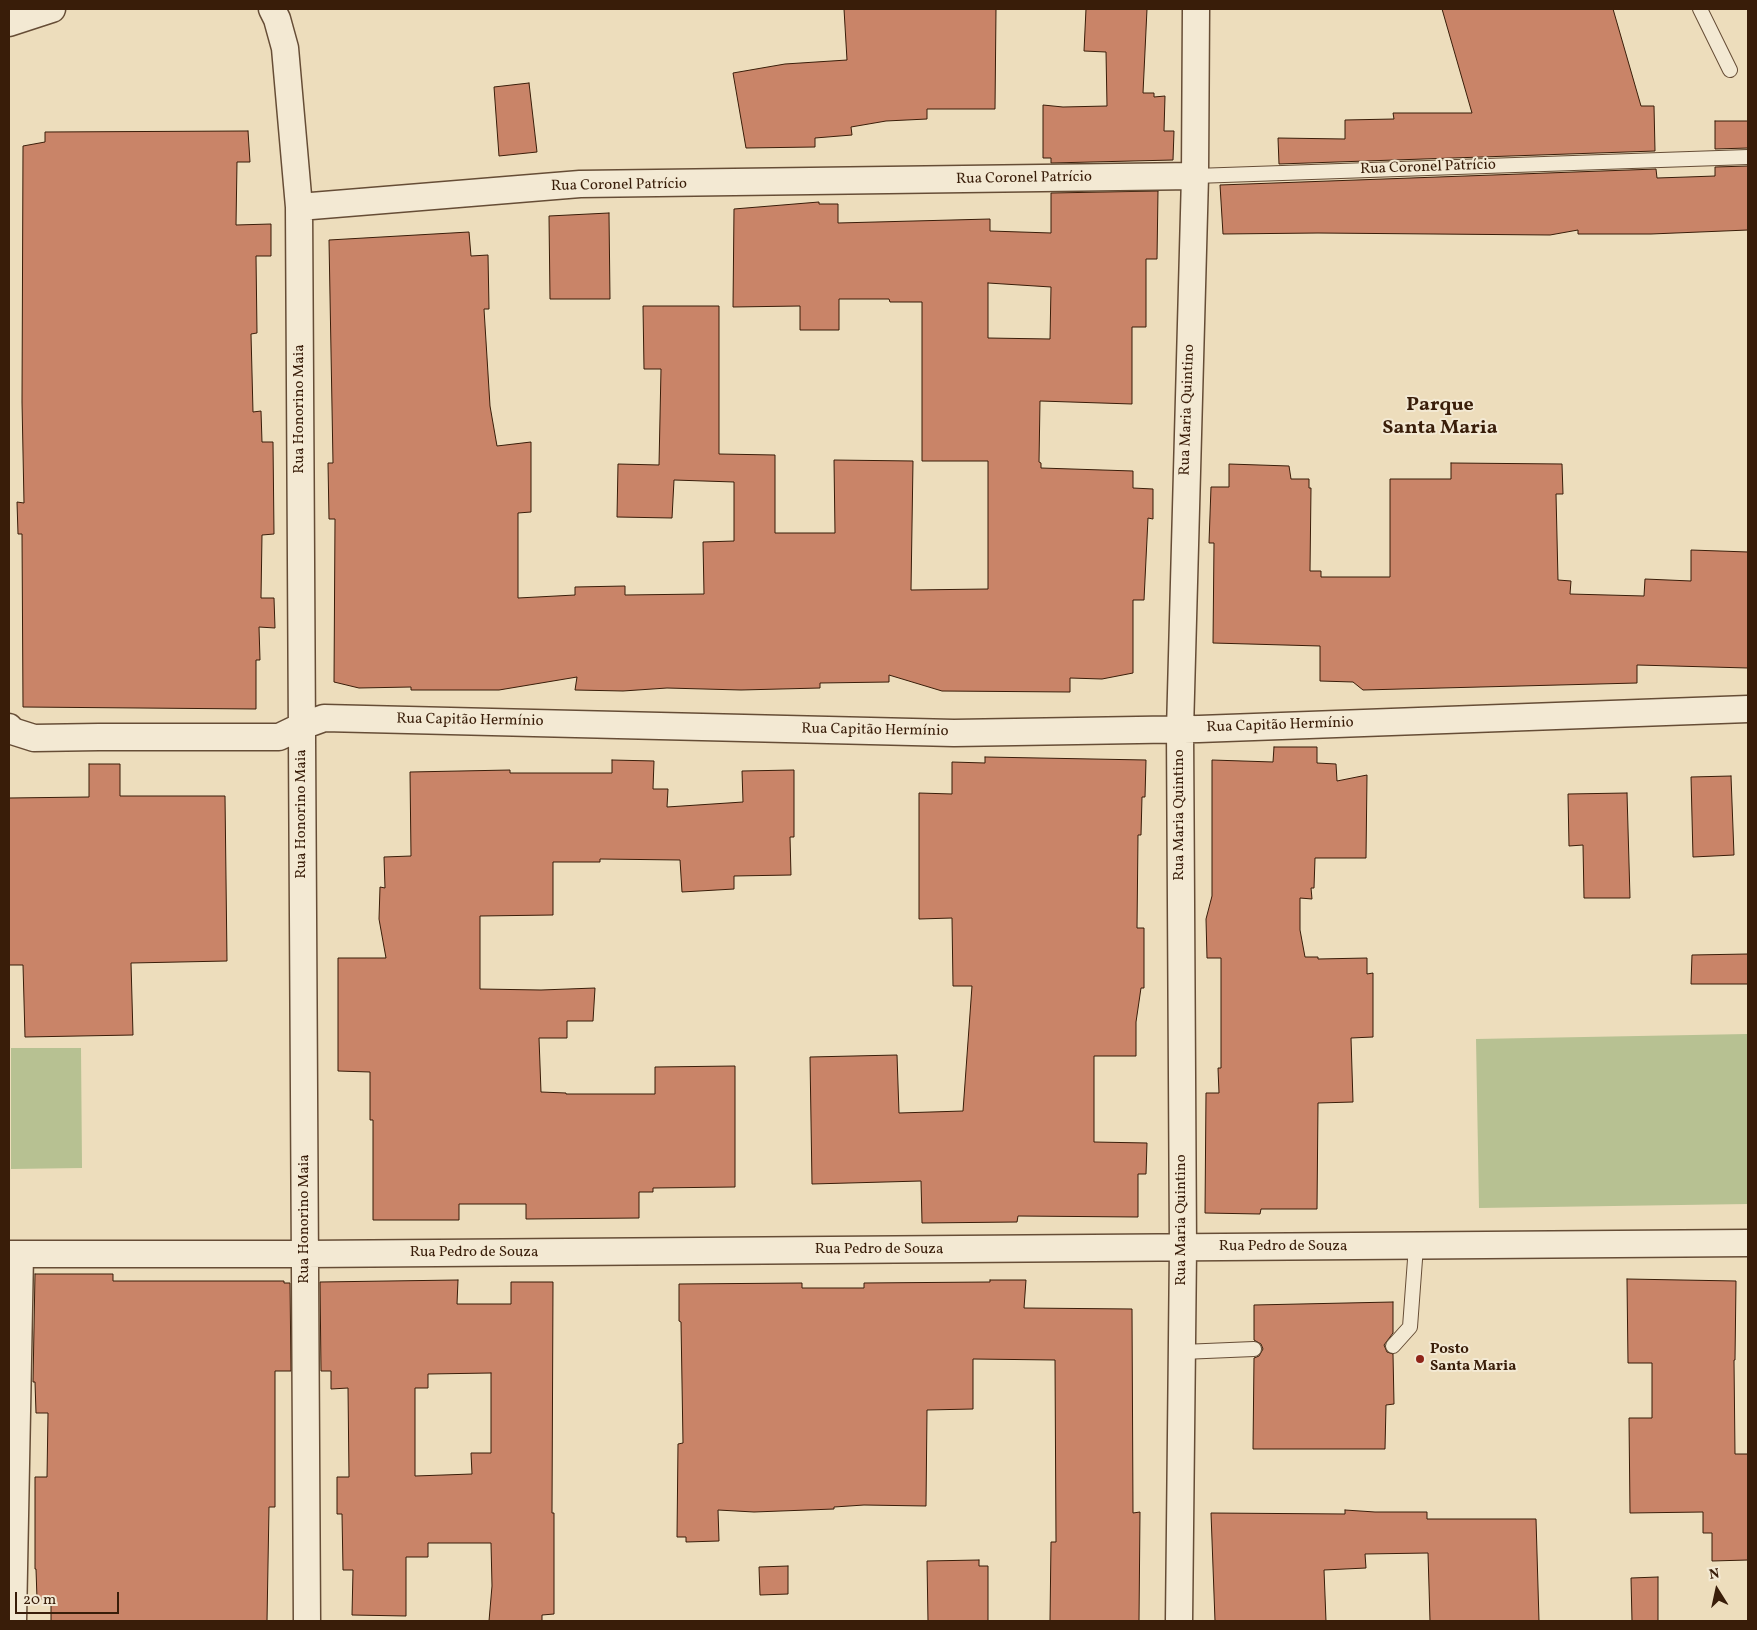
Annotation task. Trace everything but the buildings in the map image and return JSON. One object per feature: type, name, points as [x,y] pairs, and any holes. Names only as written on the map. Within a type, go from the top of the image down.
[{"type":"street","points":[[9,23],[52,9]]},
{"type":"street","name":"Rua Honorino Maia","points":[[272,9],[278,19],[285,48],[300,207],[307,1621]]},
{"type":"street","name":"Rua Maria Quintino","points":[[1179,1621],[1183,1248],[1180,730],[1195,176],[1196,9]]},
{"type":"street","name":"Rua Coronel Patrício","points":[[300,207],[580,184],[1195,176]]},
{"type":"street","name":"Rua Capitão Hermínio","points":[[10,730],[34,738],[100,736],[279,737],[324,718],[944,733],[1180,730],[1748,709]]},
{"type":"street","name":"Rua Pedro de Souza","points":[[14,1254],[306,1254],[1748,1243]]},
{"type":"street","points":[[14,1254],[14,1621]]},
{"type":"lane","points":[[1700,9],[1730,70]]},
{"type":"lane","name":"Rua Coronel Patrício","points":[[1195,176],[1748,157]]},
{"type":"lane","points":[[1393,1346],[1410,1327],[1416,1246]]},
{"type":"lane","points":[[1182,1352],[1254,1350]]},
{"type":"green space","points":[[1747,1034],[1748,1204],[1479,1208],[1476,1039]]},
{"type":"green space","points":[[11,1048],[81,1048],[82,1168],[11,1169]]},
{"type":"place","name":"Posto Santa Maria","points":[[1420,1359]]},
{"type":"district","name":"Parque Santa Maria","points":[[1440,418]]}]
